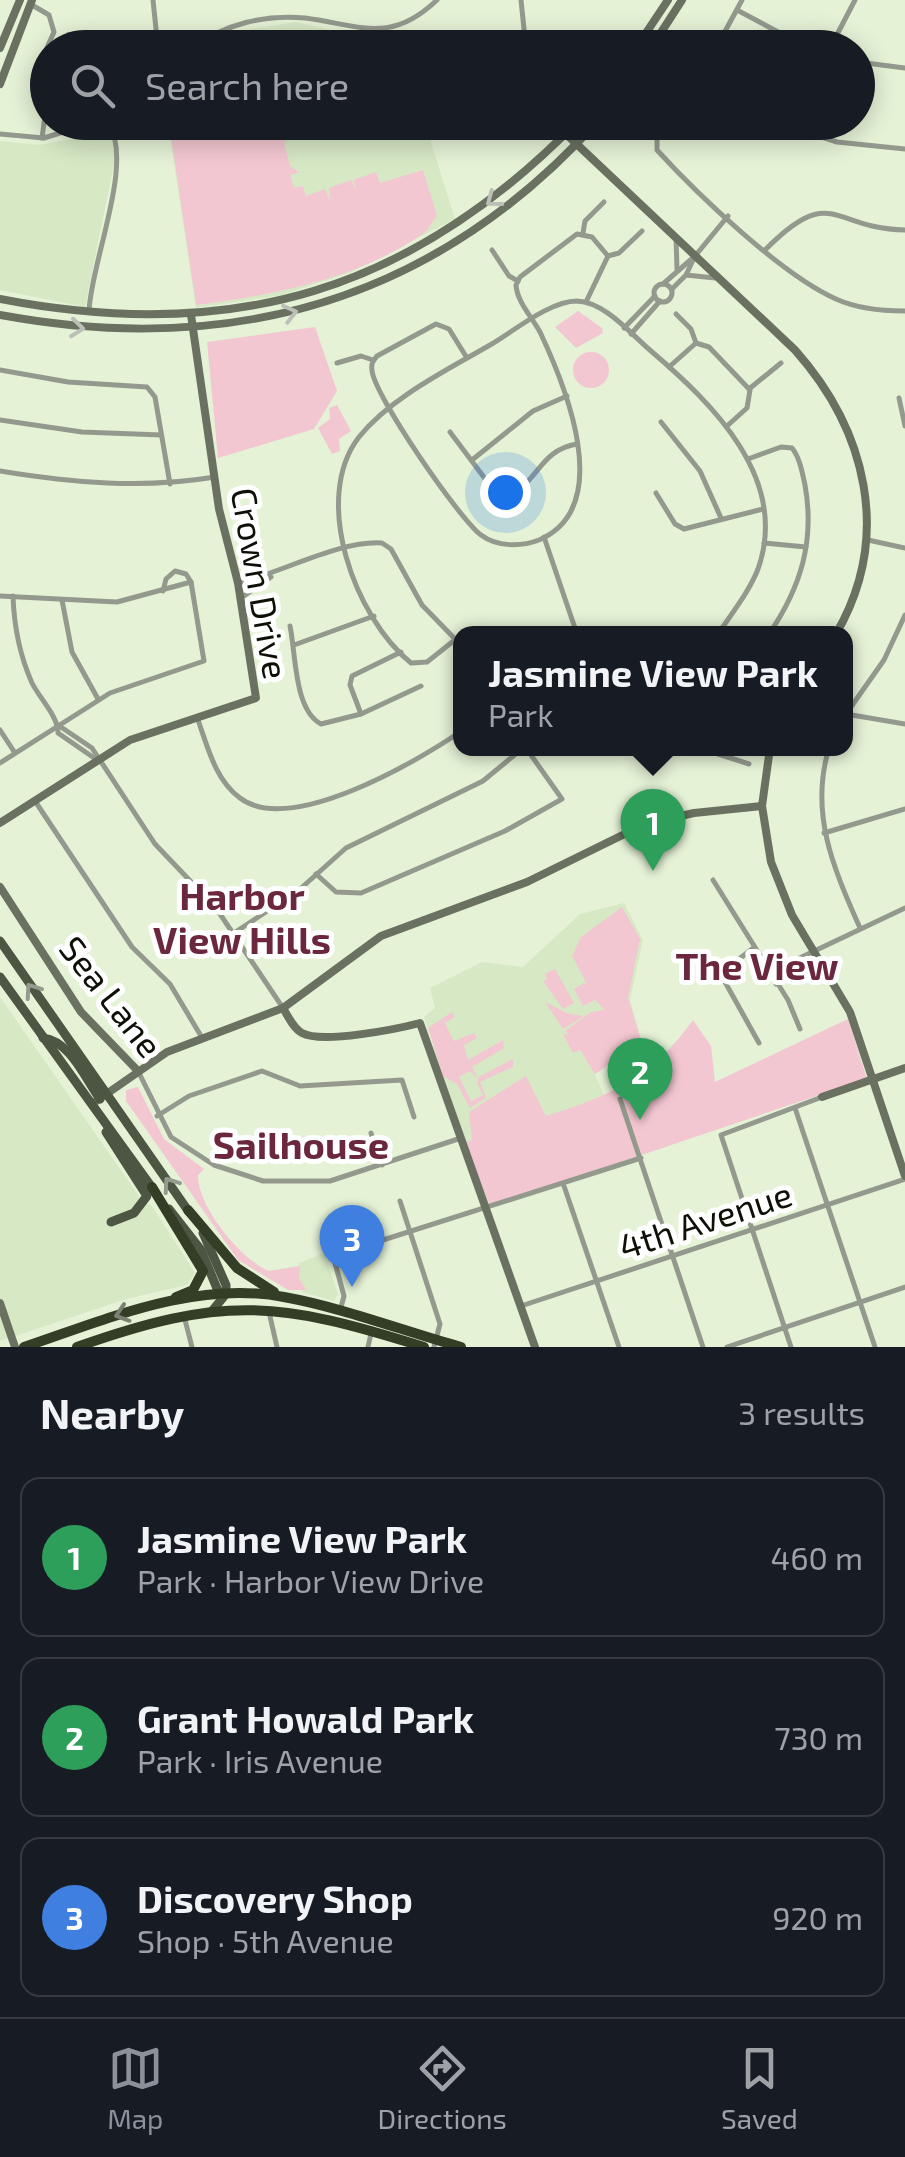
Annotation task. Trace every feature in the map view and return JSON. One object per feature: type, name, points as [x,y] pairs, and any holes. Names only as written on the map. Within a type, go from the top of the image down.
[{"type":"highway","points":[[24,1347],[193,1290],[202,1271],[152,1187]]},
{"type":"highway","points":[[188,1210],[237,1268],[284,1296],[340,1311],[424,1347]]},
{"type":"highway","points":[[163,1303],[284,1296]]},
{"type":"highway","points":[[224,1299],[373,1326],[435,1344],[461,1347]]},
{"type":"highway","points":[[78,1347],[106,1342],[183,1315],[212,1311],[224,1299]]},
{"type":"main road","points":[[0,941],[99,1099],[100,1115],[111,1144],[147,1196],[134,1213],[111,1222]]},
{"type":"main road","points":[[0,976],[43,1038],[58,1042],[67,1051],[99,1099],[188,1210],[213,1249],[224,1299]]},
{"type":"main road","points":[[100,1115],[201,1250],[224,1299]]},
{"type":"street","points":[[0,48],[20,0]]},
{"type":"street","points":[[154,0],[157,30]]},
{"type":"street","points":[[224,30],[260,18],[308,18],[366,30],[392,28],[410,22],[437,0]]},
{"type":"street","points":[[521,0],[524,30]]},
{"type":"street","points":[[648,30],[668,0]]},
{"type":"street","points":[[663,30],[682,0]]},
{"type":"street","points":[[726,30],[742,0]]},
{"type":"street","points":[[839,30],[855,0]]},
{"type":"street","points":[[0,84],[31,2],[50,15],[54,30]]},
{"type":"street","points":[[737,10],[774,30]]},
{"type":"street","points":[[875,64],[905,68]]},
{"type":"street","points":[[0,134],[30,137]]},
{"type":"street","points":[[89,314],[118,160],[115,140]]},
{"type":"street","points":[[0,299],[89,314],[191,314],[248,309],[387,264],[479,211],[538,164],[560,140]]},
{"type":"street","points":[[571,140],[825,384],[859,457],[867,499],[868,540],[856,587],[839,626]]},
{"type":"street","points":[[0,315],[92,329],[194,329],[324,304],[421,264],[511,204],[580,140]]},
{"type":"street","points":[[657,140],[655,144],[662,155],[765,250],[840,301],[868,309],[905,311]]},
{"type":"street","points":[[831,140],[905,149]]},
{"type":"street","points":[[583,234],[585,221],[604,202]]},
{"type":"street","points":[[765,250],[795,222],[818,212],[844,215],[880,229],[905,230]]},
{"type":"street","points":[[631,334],[658,299],[656,288],[695,256],[728,216]]},
{"type":"street","points":[[586,302],[608,256],[620,252],[642,232]]},
{"type":"street","points":[[518,281],[572,236],[592,237],[608,256]]},
{"type":"street","points":[[676,238],[678,269]]},
{"type":"street","points":[[492,250],[509,276],[518,281]]},
{"type":"street","points":[[624,328],[658,299],[669,300],[672,289],[686,275],[695,256]]},
{"type":"street","points":[[686,275],[715,278]]},
{"type":"street","points":[[373,360],[372,373],[389,410],[478,533],[497,543],[514,545],[544,538],[558,527],[574,504],[579,484],[578,444],[567,396],[534,320],[518,296],[518,281]]},
{"type":"street","points":[[663,284],[672,289]]},
{"type":"street","points":[[453,645],[422,664],[411,663],[354,585],[339,502],[342,471],[361,435],[389,410],[467,358],[568,302],[586,302],[670,367],[728,426],[748,459],[763,509],[764,542],[753,580],[723,626]]},
{"type":"street","name":"Crown Drive","points":[[0,823],[130,740],[256,698],[191,314]]},
{"type":"street","points":[[676,314],[691,329],[696,343]]},
{"type":"street","points":[[337,363],[361,356],[373,360],[436,324],[449,329],[467,358]]},
{"type":"street","points":[[670,367],[696,343]]},
{"type":"street","points":[[696,343],[709,347],[749,389],[750,404],[728,426]]},
{"type":"street","points":[[749,389],[781,363]]},
{"type":"street","points":[[0,370],[68,382],[148,387],[154,398],[170,484]]},
{"type":"street","points":[[472,460],[533,411],[567,396]]},
{"type":"street","points":[[899,398],[905,426]]},
{"type":"street","points":[[0,420],[82,432],[162,434]]},
{"type":"street","points":[[661,422],[700,471],[721,518]]},
{"type":"street","points":[[450,432],[492,488],[512,494],[549,455],[578,444]]},
{"type":"street","points":[[748,459],[783,447],[795,451],[807,501],[807,547],[797,588],[775,626]]},
{"type":"street","points":[[0,471],[80,482],[170,484],[216,477]]},
{"type":"street","points":[[656,494],[675,524],[684,529],[763,509]]},
{"type":"street","points":[[544,538],[574,626]]},
{"type":"street","points":[[868,540],[905,548]]},
{"type":"street","points":[[238,582],[273,576],[345,548],[376,542],[387,545],[422,606],[453,637]]},
{"type":"street","points":[[764,542],[807,547]]},
{"type":"street","points":[[0,763],[98,699],[204,661],[191,582],[186,574],[175,571],[166,579],[164,591]]},
{"type":"street","points":[[241,598],[273,576]]},
{"type":"street","points":[[251,580],[254,591]]},
{"type":"street","points":[[0,596],[117,602],[191,582]]},
{"type":"street","points":[[13,596],[26,667],[58,725],[92,748],[96,760],[154,844],[216,908],[296,1029],[310,1036],[392,1031],[420,1023],[458,1140],[488,1209],[535,1347]]},
{"type":"street","points":[[62,599],[72,652],[98,699]]},
{"type":"street","points":[[853,704],[901,634],[905,614]]},
{"type":"street","points":[[294,646],[374,616]]},
{"type":"street","points":[[290,626],[310,716],[330,725],[421,686]]},
{"type":"street","points":[[362,714],[350,685],[352,676],[401,652]]},
{"type":"street","points":[[853,715],[905,724]]},
{"type":"street","points":[[197,717],[213,761],[230,789],[244,802],[270,810],[289,809],[380,780],[453,736]]},
{"type":"street","points":[[0,730],[15,753]]},
{"type":"street","points":[[234,933],[346,848],[483,782],[514,756]]},
{"type":"street","points":[[316,874],[336,892],[362,893],[505,831],[562,799],[530,756]]},
{"type":"street","points":[[724,756],[748,764]]},
{"type":"street","points":[[768,756],[762,806],[778,886],[809,953],[850,1012],[905,1177]]},
{"type":"street","points":[[828,756],[821,789],[824,833],[860,928]]},
{"type":"street","points":[[35,801],[132,947],[170,984],[201,1036]]},
{"type":"street","points":[[99,1099],[138,1071],[201,1036],[283,1008],[381,936],[527,882],[645,824],[694,813],[762,806]]},
{"type":"street","points":[[824,833],[905,810]]},
{"type":"street","points":[[712,880],[800,1029]]},
{"type":"street","name":"Sea Lane","points":[[0,887],[81,1012],[138,1071],[157,1116],[171,1137],[188,1151],[214,1165],[263,1180],[312,1184],[458,1140]]},
{"type":"street","points":[[768,973],[905,908]]},
{"type":"street","points":[[752,949],[730,966],[725,982],[759,1043]]},
{"type":"street","points":[[776,984],[809,953]]},
{"type":"street","points":[[791,1347],[721,1134],[905,1068]]},
{"type":"street","points":[[157,1116],[189,1096],[262,1071],[300,1086],[402,1080],[414,1118]]},
{"type":"street","points":[[620,1099],[702,1347]]},
{"type":"street","points":[[794,1107],[875,1347]]},
{"type":"street","points":[[371,1132],[382,1164]]},
{"type":"street","points":[[340,1311],[344,1296],[337,1257],[641,1158]]},
{"type":"street","name":"4th Avenue","points":[[522,1306],[905,1177]]},
{"type":"street","points":[[564,1186],[619,1347]]},
{"type":"street","points":[[400,1201],[440,1324],[435,1344]]},
{"type":"street","points":[[727,1347],[905,1288]]},
{"type":"street","points":[[0,1303],[16,1347]]},
{"type":"street","points":[[269,1309],[277,1347]]},
{"type":"street","points":[[183,1315],[192,1347]]},
{"type":"street","points":[[368,1347],[373,1326]]},
{"type":"shaded area","points":[[296,22],[331,30],[245,30]]},
{"type":"shaded area","points":[[66,140],[112,140],[115,159],[85,307],[0,290],[0,141],[39,145]]},
{"type":"shaded area","points":[[171,140],[430,140],[455,219],[349,273],[282,295],[196,308]]},
{"type":"shaded area","points":[[172,140],[286,140],[290,166],[299,172],[290,175],[294,188],[303,186],[306,196],[325,189],[330,201],[329,188],[351,180],[357,192],[353,180],[376,172],[380,183],[423,170],[437,216],[426,231],[399,249],[344,273],[285,290],[196,305]]},
{"type":"shaded area","points":[[578,311],[602,328],[603,333],[576,348],[555,327]]},
{"type":"shaded area","points":[[315,327],[337,391],[314,429],[218,458],[207,342]]},
{"type":"shaded area","points":[[591,352],[604,357],[609,370],[604,383],[591,388],[578,383],[573,370],[578,357]]},
{"type":"shaded area","points":[[337,405],[351,431],[339,439],[340,451],[332,454],[318,428],[330,419],[329,408]]},
{"type":"shaded area","points":[[624,903],[643,940],[630,1000],[642,1043],[595,1074],[605,1098],[464,1143],[424,1017],[435,1008],[430,988],[482,962],[523,967],[580,914]]},
{"type":"shaded area","points":[[622,907],[640,939],[628,998],[642,1043],[595,1074],[580,1050],[573,1053],[563,1034],[569,1035],[565,1031],[591,1012],[605,1010],[595,1000],[583,1006],[574,989],[584,983],[588,986],[572,956],[581,937]]},
{"type":"shaded area","points":[[555,969],[574,1003],[563,1009],[543,981],[547,979],[545,974]]},
{"type":"shaded area","points":[[0,997],[143,1202],[152,1206],[195,1273],[187,1285],[126,1299],[0,1341]]},
{"type":"shaded area","points":[[545,1002],[569,1014],[584,1016],[563,1029]]},
{"type":"shaded area","points":[[452,1012],[455,1017],[445,1023],[454,1041],[474,1033],[477,1038],[464,1045],[468,1060],[503,1040],[504,1048],[472,1067],[478,1079],[470,1071],[459,1077],[471,1101],[483,1095],[477,1083],[479,1077],[513,1059],[513,1067],[480,1082],[486,1098],[470,1108],[457,1084],[443,1076],[428,1028]]},
{"type":"shaded area","points":[[848,1019],[867,1079],[490,1206],[464,1143],[472,1140],[469,1112],[526,1076],[546,1116],[629,1082],[662,1056],[693,1020],[711,1046],[715,1082]]},
{"type":"shaded area","points":[[138,1087],[164,1139],[204,1169],[198,1175],[205,1202],[234,1244],[269,1271],[300,1266],[299,1279],[307,1290],[288,1290],[238,1260],[126,1101],[126,1090]]},
{"type":"shaded area","points":[[324,1253],[338,1294],[334,1301],[302,1292],[298,1273],[299,1263]]},
{"type":"place","name":"Jasmine View Park","points":[[653,871]]},
{"type":"place","name":"Grant Howald Park","points":[[640,1120]]},
{"type":"place","name":"Discovery Shop","points":[[352,1287]]},
{"type":"district","name":"Harbor View Hills","points":[[242,917]]},
{"type":"district","name":"The View","points":[[757,965]]},
{"type":"district","name":"Sailhouse","points":[[301,1144]]}]
